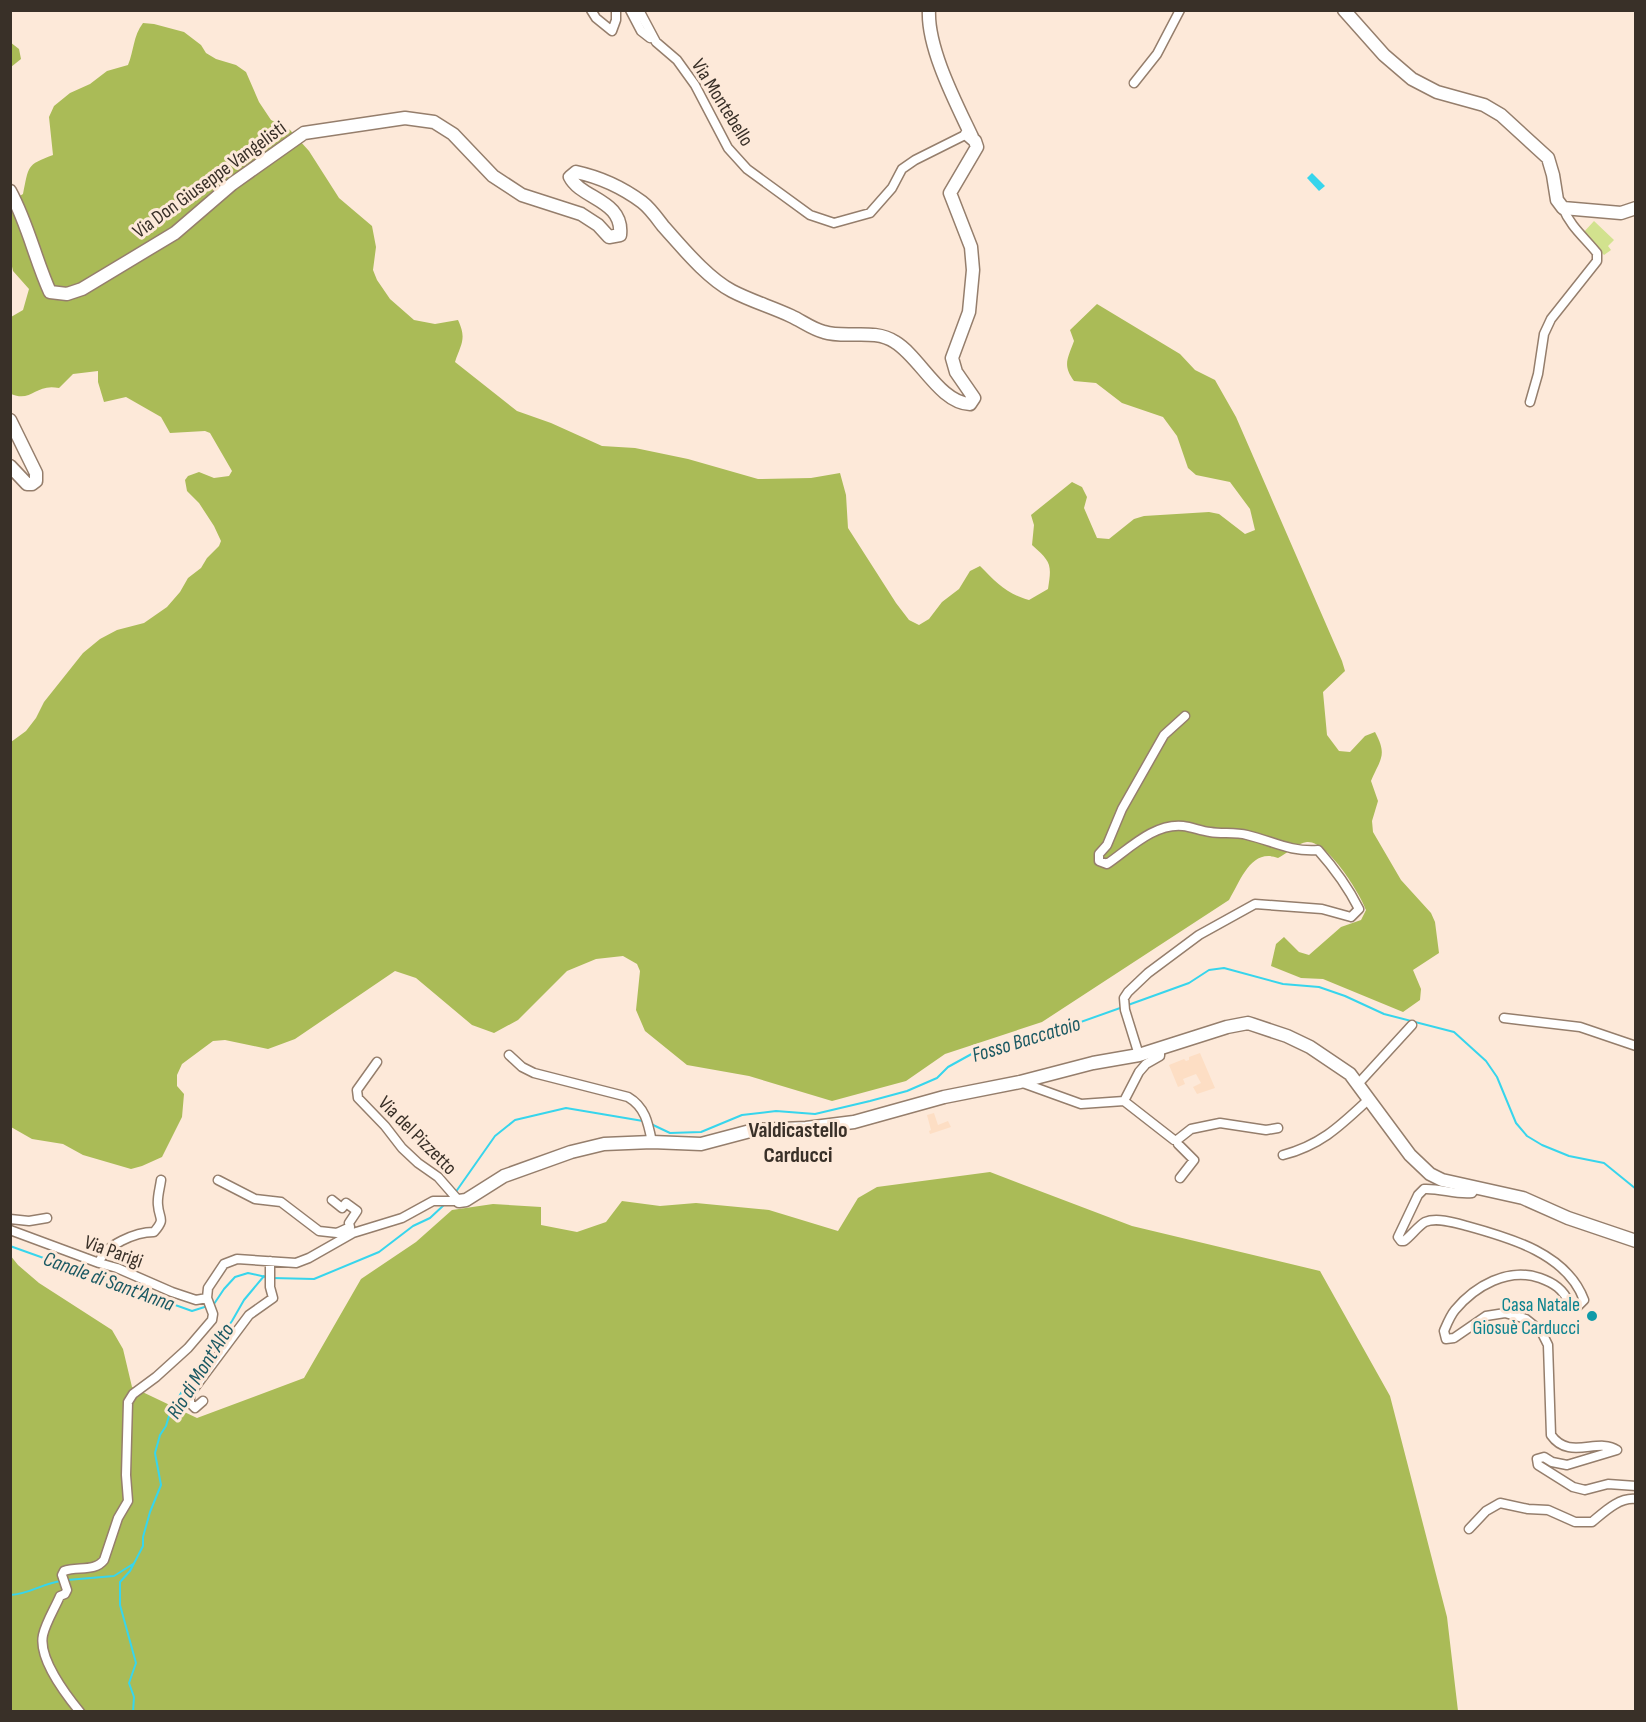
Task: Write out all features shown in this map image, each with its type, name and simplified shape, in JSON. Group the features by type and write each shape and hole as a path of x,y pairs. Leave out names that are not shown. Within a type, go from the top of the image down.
{"street":[{"path":"591,10 605,27 612,31 616,20 616,10"},
{"path":"630,10 641,31 656,42"},
{"name":"Via Montebello","path":"639,10 656,42 677,60 695,85 728,148 747,169 810,215 834,223 870,213 892,188 902,170 931,151 970,135"},
{"path":"929,10 928,23 934,46 970,135"},
{"path":"1134,83 1157,54 1180,10"},
{"path":"1344,10 1384,56 1412,79 1437,92 1484,105 1501,115 1548,158 1557,200 1568,222 1581,233 1597,253 1597,261 1551,319 1544,334 1538,374 1530,402"},
{"name":"Via Don Giuseppe Vangelisti","path":"10,192 23,215 50,292 67,294 82,289 175,233 232,184 304,133 405,118 434,122 453,134 493,176 522,195 582,214 598,225 609,237 620,235 621,226 614,212 596,197 573,183 570,177 576,172 609,183 642,202 682,247 730,290 823,332 869,335 894,340 912,356 940,389 963,404 970,404 974,398 956,372 952,358 969,312 971,247 950,193 954,183 975,154 977,147 970,135"},
{"path":"1563,208 1621,213 1635,208"},
{"path":"10,420 36,473 36,481 27,484 10,466"},
{"path":"1139,1055 1124,1007 1128,992 1169,956 1199,935 1256,904 1322,909 1351,917 1359,909 1332,866 1317,850 1301,851 1282,847 1245,834 1211,832 1182,826 1167,827 1136,841 1107,864 1099,861 1099,854 1107,844 1122,809 1164,735 1185,716"},
{"path":"1504,1018 1580,1027 1635,1046"},
{"path":"218,1180 255,1199 281,1202 319,1231 337,1233 402,1218 433,1201 466,1200 504,1176 604,1143 651,1136 701,1144 754,1130 806,1128 854,1122 944,1097 1020,1082 1093,1063 1139,1055 1227,1027 1248,1023 1287,1036 1310,1047 1350,1074 1392,1133 1420,1166 1430,1174 1442,1180 1523,1198 1579,1222 1635,1241"},
{"path":"1358,1084 1412,1025"},
{"path":"1124,1101 1139,1072 1146,1064 1160,1056 1160,1049"},
{"path":"509,1054 522,1067 534,1073 628,1097 638,1103 645,1113 651,1136"},
{"name":"Via del Pizzetto","path":"377,1062 357,1090 358,1098 402,1148 438,1177 459,1201"},
{"path":"1020,1082 1081,1104 1124,1101 1171,1139 1177,1140 1191,1129 1220,1124 1266,1130 1278,1128"},
{"path":"1283,1155 1314,1145 1326,1138 1368,1100"},
{"path":"1177,1140 1178,1144 1194,1160 1180,1178"},
{"path":"99,1263 100,1256 112,1247 136,1235 156,1230 162,1221 158,1207 161,1180"},
{"path":"1476,1187 1472,1193 1464,1194 1434,1188 1424,1189 1398,1238 1404,1241 1425,1222 1435,1221 1451,1222 1527,1245 1552,1261 1579,1286 1584,1300 1578,1306 1570,1304 1565,1294 1554,1283 1529,1274 1501,1276 1480,1288 1454,1311 1444,1331 1446,1339 1454,1338 1486,1316 1505,1313 1526,1319 1541,1331 1548,1345 1551,1435 1557,1443 1569,1448 1610,1446 1617,1450 1567,1466 1544,1457 1537,1459 1538,1465 1573,1487 1585,1490 1608,1484 1635,1486"},
{"path":"332,1200 342,1208 346,1203 357,1211 349,1223 350,1231"},
{"path":"10,1219 29,1221 47,1218"},
{"name":"Via Parigi","path":"10,1230 117,1268 196,1300 209,1302"},
{"path":"80,1712 52,1669 45,1654 42,1639 60,1596 67,1590 62,1575 68,1570 94,1568 101,1565 105,1560 118,1518 128,1502 126,1475 128,1402 133,1394 156,1377 194,1342 212,1320 208,1288 224,1264 237,1259 269,1264 296,1263 309,1258 350,1231"},
{"path":"203,1401 195,1408 190,1403 190,1394 249,1315 273,1299 269,1264"},
{"path":"1469,1529 1486,1511 1500,1503 1528,1509 1548,1510 1575,1522 1592,1522 1608,1508 1628,1498 1635,1499"}],"shaded area":[{"path":"1200,1053 1215,1088 1197,1094 1193,1087 1201,1083 1196,1074 1183,1079 1185,1084 1178,1087 1169,1065 1184,1059 1189,1060 1189,1057"},
{"path":"934,1113 938,1125 948,1121 951,1127 930,1134 927,1115"}],"green space":[{"path":"143,23 184,32 201,45 206,53 216,59 236,65 246,72 259,102 271,120 290,130 309,151 339,198 372,226 376,247 373,270 390,299 414,320 435,324 458,320 463,337 455,362 517,411 551,423 602,446 635,448 688,459 758,479 811,478 840,473 846,495 848,528 896,603 909,620 919,625 929,619 942,602 959,589 970,571 980,566 1002,587 1029,600 1048,589 1049,564 1032,545 1034,525 1031,515 1072,482 1082,487 1087,497 1084,508 1097,538 1109,539 1134,519 1144,516 1209,512 1219,514 1245,534 1255,530 1250,509 1230,482 1196,475 1188,468 1177,436 1163,417 1122,403 1096,383 1074,381 1067,366 1074,341 1070,330 1097,304 1180,354 1195,370 1215,380 1236,417 1342,661 1345,671 1323,692 1327,735 1339,751 1350,752 1365,736 1375,732 1379,740 1382,752 1371,781 1378,801 1372,821 1373,832 1401,880 1431,913 1435,922 1439,953 1413,970 1421,989 1420,1000 1403,1012 1323,979 1301,978 1271,966 1276,944 1284,937 1299,952 1309,955 1341,927 1361,920 1366,910 1350,880 1333,858 1324,849 1307,842 1296,846 1278,858 1269,856 1254,862 1243,875 1229,900 1042,1022 945,1054 906,1081 832,1101 749,1076 687,1065 645,1031 636,1010 640,971 637,964 623,956 596,959 567,971 518,1020 494,1033 472,1025 416,978 395,971 295,1039 268,1049 225,1040 213,1041 182,1064 177,1075 177,1086 184,1094 182,1117 162,1157 142,1166 131,1169 83,1155 63,1144 32,1139 11,1127 11,742 26,731 44,702 83,653 100,639 117,630 144,623 167,607 188,578 201,568 219,546 221,541 214,526 199,503 187,491 185,480 188,476 199,472 214,478 229,476 232,471 210,433 205,431 170,433 161,417 126,397 104,402 98,382 98,371 73,374 59,388 44,388 24,396 11,394 11,317 23,310 29,289 13,271 11,262 11,201 23,194 28,172 33,164 53,155 49,117 54,106 70,93 90,84 107,71 128,65 137,33"},
{"path":"10,42 19,49 21,59 11,67"},
{"path":"1594,221 1614,240 1608,246 1611,250 1604,255 1583,233"},
{"path":"990,1172 1132,1226 1320,1271 1390,1396 1447,1617 1458,1711 11,1711 10,1255 39,1283 112,1330 123,1349 132,1387 197,1418 304,1378 361,1279 416,1242 452,1210 493,1204 541,1207 541,1225 577,1232 606,1222 622,1201 660,1206 696,1203 769,1210 838,1231 858,1198 877,1187"}],"water":[{"path":"1312,173 1325,186 1319,191 1307,178"}],"waterway":[{"name":"Fosso Baccatoio","path":"1128,1005 1189,983 1209,970 1224,968 1283,984 1319,987 1384,1014 1454,1032 1486,1061 1497,1077 1516,1123 1527,1136 1569,1156 1604,1163 1636,1189"},
{"name":"Fosso Baccatoio","path":"651,1124 670,1133 701,1132 742,1115 776,1111 815,1114 870,1101 907,1091 937,1078 948,1067 977,1051 1030,1040 1123,1007"},
{"name":"Fosso Baccatoio","path":"455,1193 495,1136 515,1120 566,1108 643,1121"},
{"name":"Fosso Baccatoio","path":"272,1278 314,1279 379,1252 413,1226 430,1218 445,1204"},
{"name":"Canale di Sant'Anna","path":"10,1246 192,1311 214,1304 235,1277 248,1273 266,1277"},
{"name":"Rio di Mont'Alto","path":"133,1712 134,1697 129,1683 136,1663 120,1605 120,1582 130,1571 143,1546 143,1537 150,1512 161,1485 155,1453 160,1435 181,1393 232,1321 244,1300 264,1276"},
{"path":"67,1580 114,1576 133,1564"},
{"path":"10,1595 62,1581"}],"place":[{"name":"Casa Natale Giosuè Carducci","path":"1592,1316"}],"district":[{"name":"Valdicastello Carducci","path":"798,1142"}]}
